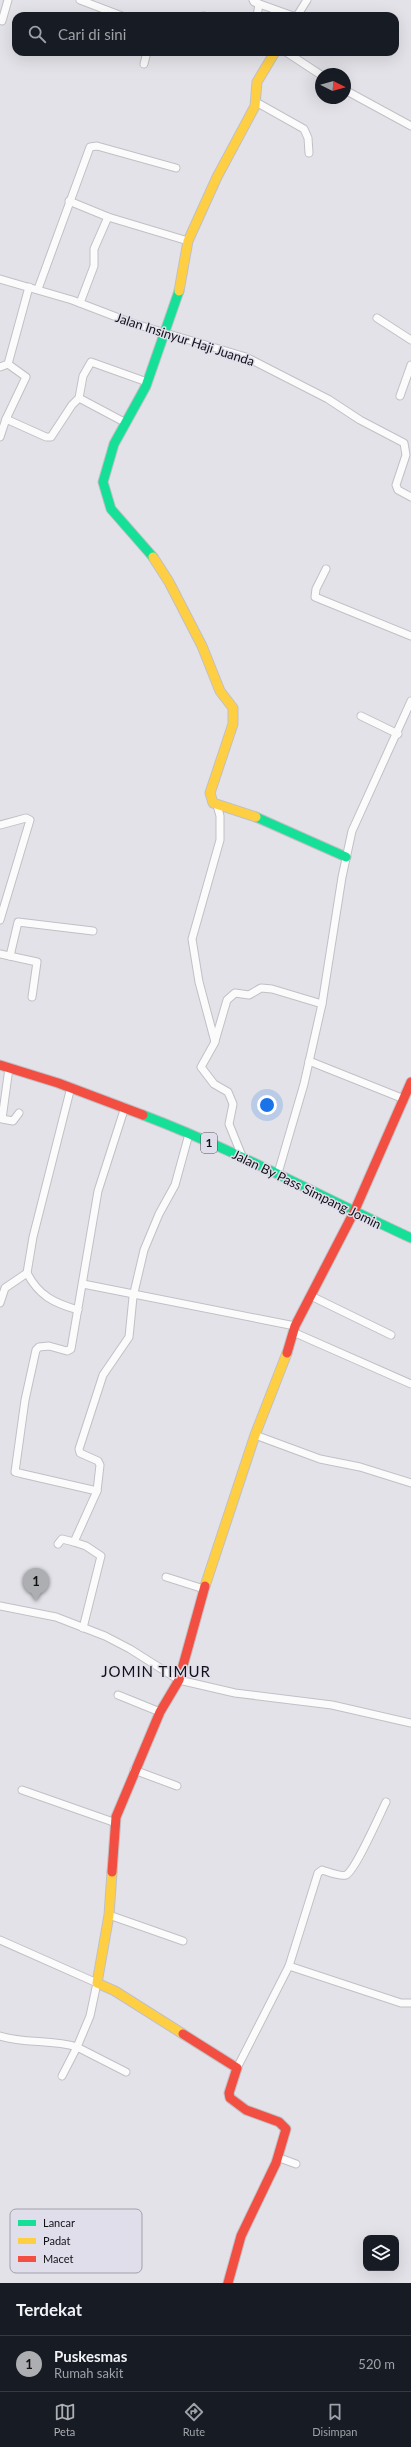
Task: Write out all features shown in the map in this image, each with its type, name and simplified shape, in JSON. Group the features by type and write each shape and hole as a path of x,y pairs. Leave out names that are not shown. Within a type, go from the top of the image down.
{"main road":[{"path":"273,56 257,82 256,102 217,177 188,241 177,300 163,332 160,346 147,382 114,444 104,474 103,482 111,509 156,561 169,582 202,646 220,691 232,708 233,724 212,785 211,800 217,805 253,816 346,857"},
{"name":"Jalan By Pass Simpang Jomin","path":"4,1066 71,1087 124,1107 242,1156 354,1212 411,1238"},
{"path":"228,2283 243,2232 277,2157 286,2129 279,2122 246,2110 230,2098 229,2093 238,2070 237,2068 156,2016 97,1983 109,1915 116,1823 134,1770 160,1712 179,1680 204,1589 255,1435 289,1348 294,1329 339,1238 354,1212 411,1082"}],"street":[{"path":"2,21 8,0"},
{"path":"80,0 112,12"},
{"path":"300,12 307,0"},
{"path":"257,12 256,2 282,12"},
{"path":"144,64 147,56"},
{"path":"292,56 315,71"},
{"path":"351,93 411,126"},
{"path":"256,102 304,129 308,138 309,153"},
{"path":"38,290 89,148 92,146 176,168"},
{"path":"69,201 108,217 188,241"},
{"path":"80,303 94,266 94,249 108,217"},
{"name":"Jalan Insinyur Haji Juanda","path":"0,279 80,303 163,332 252,359 328,399 360,420 404,443 406,455 396,485 398,490 411,497"},
{"path":"8,364 28,287"},
{"path":"378,318 411,340"},
{"path":"6,419 46,437 51,436 72,405 79,398 83,376 91,362 147,382"},
{"path":"0,367 8,364"},
{"path":"0,437 6,419 26,377 8,364"},
{"path":"400,396 411,365"},
{"path":"79,398 126,422"},
{"path":"326,569 316,589 315,597 411,636"},
{"path":"278,1173 309,1061 322,1004 346,857 358,815 398,734 411,701"},
{"path":"361,716 398,734"},
{"path":"215,1042 199,982 192,939 220,840 220,816 217,805"},
{"path":"0,825 26,818 30,820 0,920"},
{"path":"10,956 18,922 93,931"},
{"path":"0,954 34,960 38,963 32,997"},
{"path":"242,1156 229,1124 233,1104 228,1092 214,1084 201,1067 215,1042 223,1011 232,994 249,995 261,988 272,989 322,1004"},
{"path":"309,1061 404,1099"},
{"path":"4,1066 2,1119 13,1120 19,1112"},
{"path":"71,1087 32,1237 27,1273 34,1286 45,1297 78,1310"},
{"path":"97,1490 23,1474 14,1470 36,1350 39,1347 49,1346 67,1351 70,1350 83,1284 98,1191 124,1107"},
{"path":"74,1542 97,1490 100,1464 80,1453 79,1449 103,1375 128,1337 134,1292 144,1250 159,1214 175,1185 189,1134"},
{"path":"0,1303 5,1288 27,1273"},
{"path":"83,1284 134,1292 294,1329 411,1384"},
{"path":"311,1296 391,1335"},
{"path":"255,1435 320,1459 360,1467 411,1483"},
{"path":"58,1544 62,1539 74,1542 86,1546 100,1556 83,1628"},
{"path":"166,1577 204,1589"},
{"path":"0,1606 50,1616 83,1628 130,1649 179,1680 235,1693 332,1705 411,1723"},
{"path":"118,1695 160,1712"},
{"path":"134,1770 177,1786"},
{"path":"22,1790 116,1823"},
{"path":"237,2068 289,1966 318,1873 322,1870 343,1876 348,1874 356,1863 386,1802"},
{"path":"109,1915 183,1941"},
{"path":"0,1940 97,1983 90,2016 77,2047 62,2076"},
{"path":"289,1966 401,2003 411,2003"},
{"path":"0,2036 19,2042 56,2043 77,2047 126,2072"},
{"path":"277,2157 296,2164"}],"traffic: fast":[{"path":"153,557 111,509 103,482 114,444 146,386 179,291"},
{"path":"256,817 346,857"},
{"path":"143,1115 245,1158 411,1238"}],"traffic: slow":[{"path":"179,291 188,241 217,177 255,106 257,82 273,56"},
{"path":"153,557 169,582 202,646 220,691 233,708 233,724 210,793 213,803 256,817"},
{"path":"205,1586 255,1435 287,1353"},
{"path":"112,1872 109,1915 97,1983 115,1991 183,2034"}],"traffic: jam":[{"path":"0,1065 58,1083 143,1115"},
{"path":"287,1353 295,1326 354,1212 411,1082"},
{"path":"112,1872 116,1817 160,1712 179,1680 205,1586"},
{"path":"183,2034 237,2068 229,2093 230,2098 246,2110 279,2122 286,2129 276,2163 241,2236 228,2283"}],"place":[{"name":"Puskesmas","path":"36,1601"}],"district":[{"name":"JOMIN TIMUR","path":"156,1672"}]}
